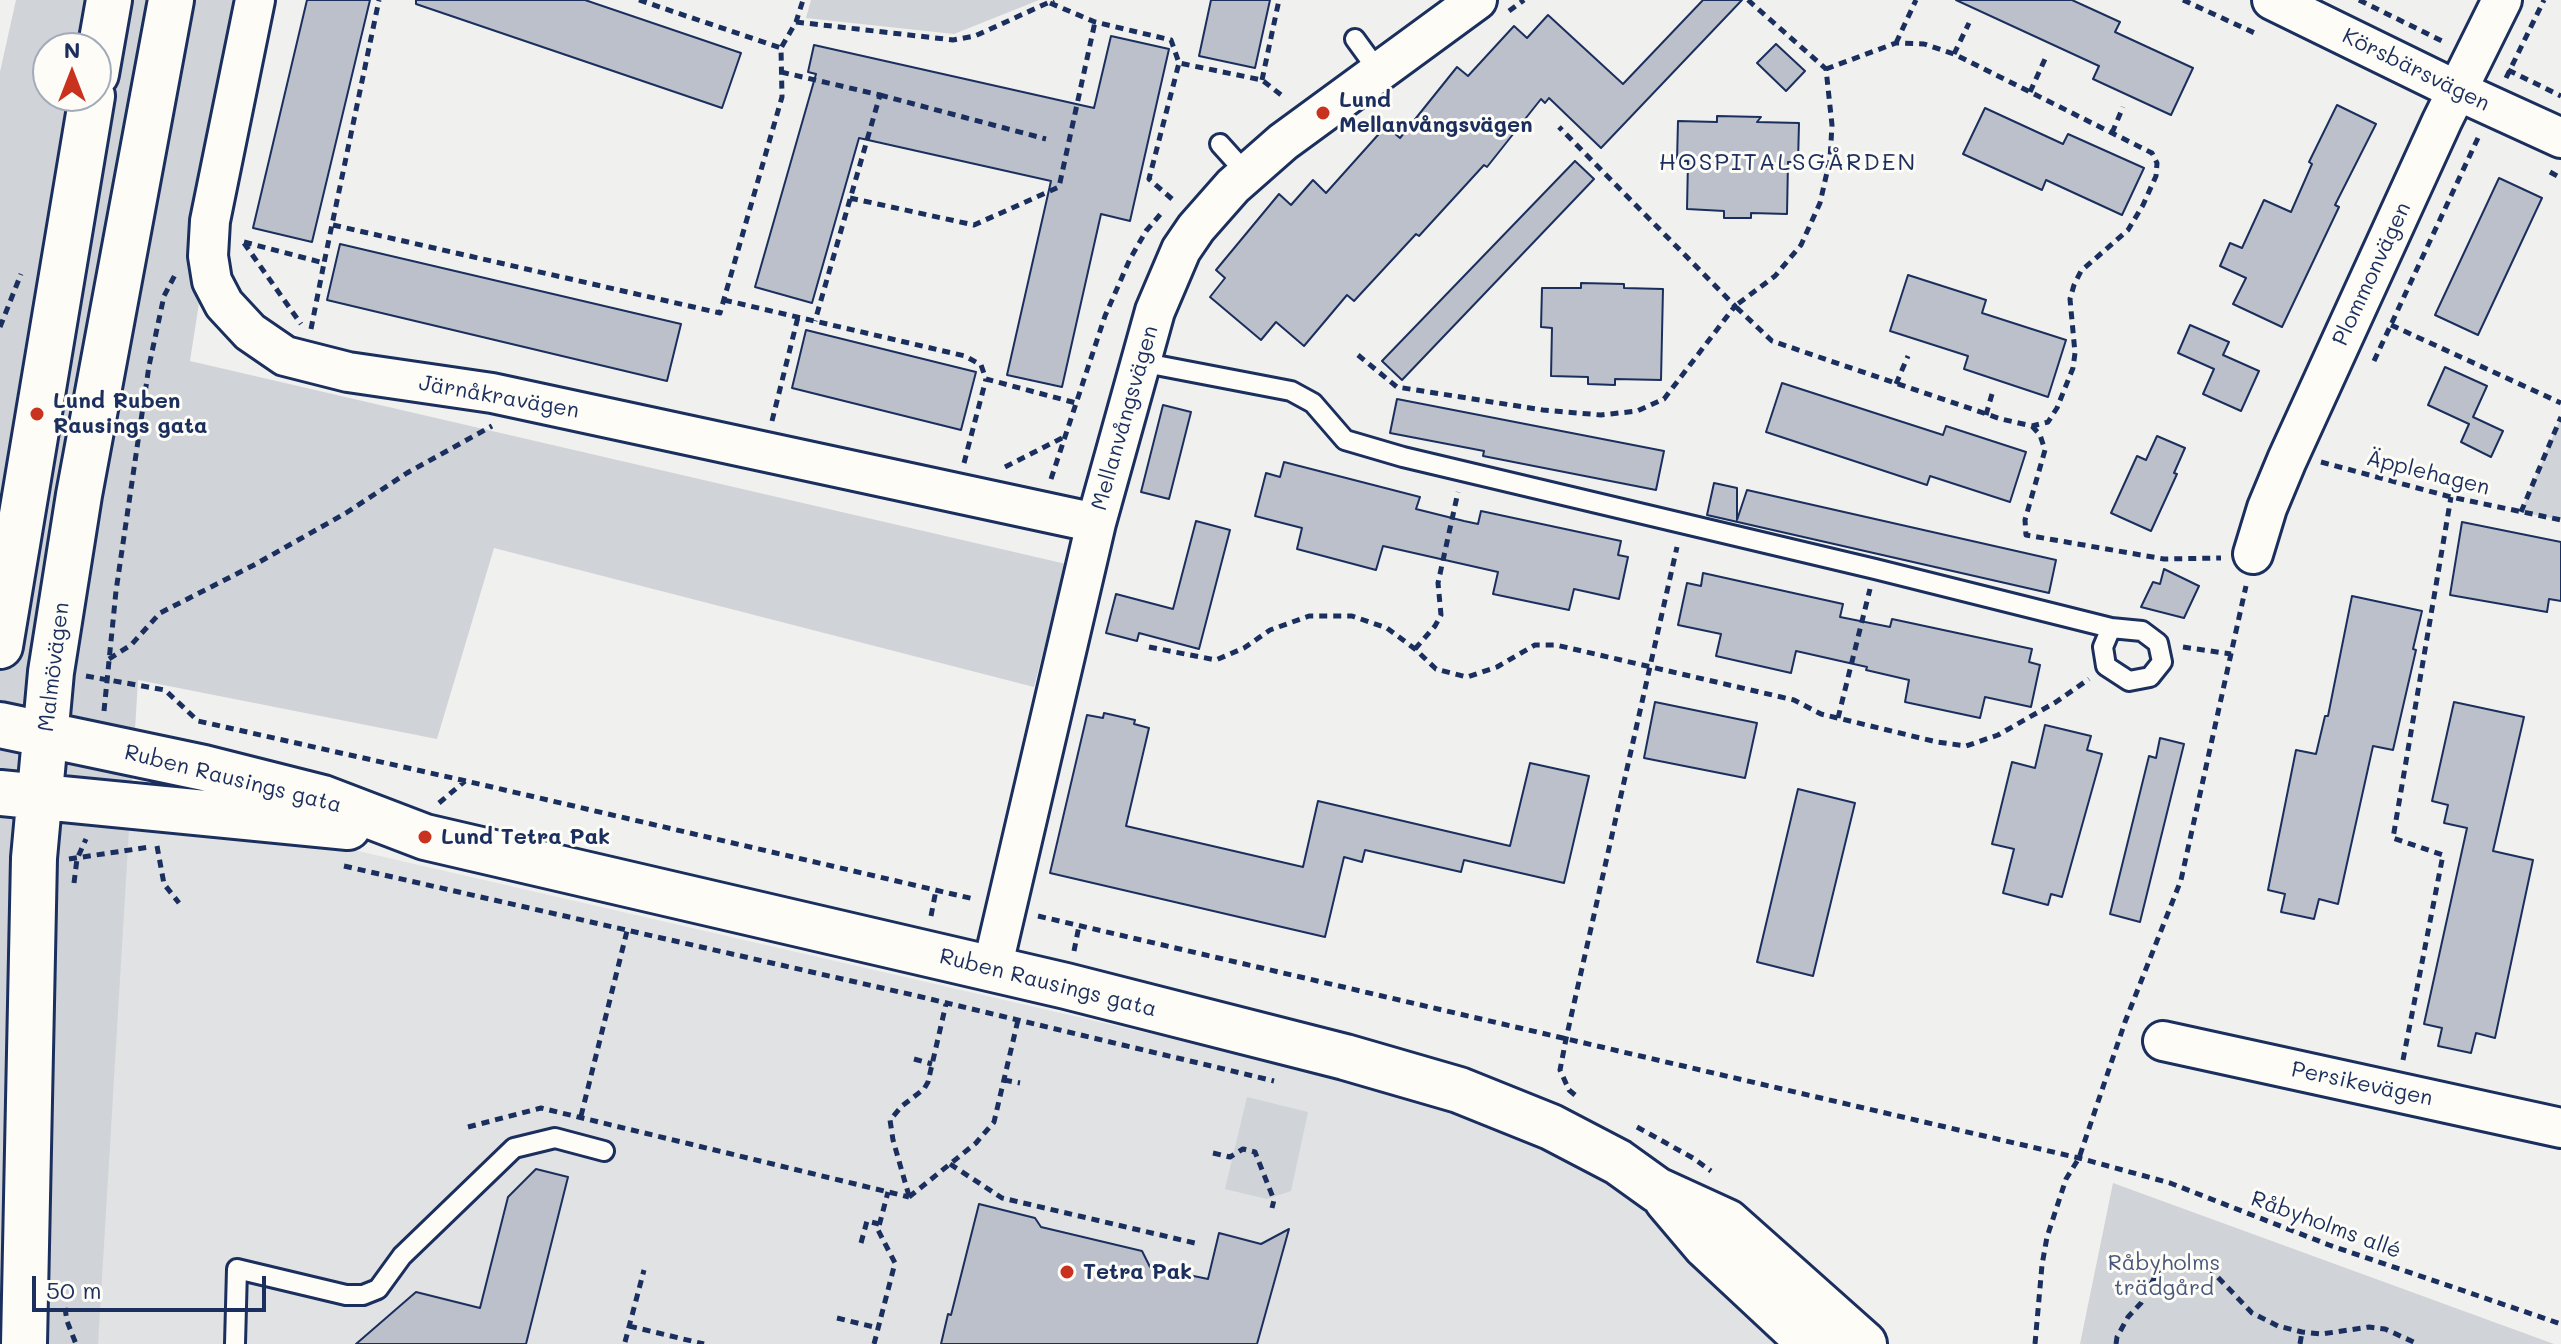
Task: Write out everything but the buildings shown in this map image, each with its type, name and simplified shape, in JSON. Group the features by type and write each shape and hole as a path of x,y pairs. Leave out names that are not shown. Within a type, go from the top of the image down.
{"main road":[{"path":"103,32 109,0"},
{"name":"Malmövägen","path":"24,1344 34,858 20,795 45,733 51,672 79,495 171,0"},
{"path":"0,646 89,112"},
{"name":"Ruben Rausings gata","path":"0,725 428,820 992,969 1345,1057 1459,1090 1551,1127 1618,1162 1657,1190 1727,1222 1864,1344"},
{"name":"Ruben Rausings gata","path":"20,795 428,820"},
{"name":"Ruben Rausings gata","path":"1657,1190 1706,1246 1811,1344"}],"street":[{"name":"Järnåkravägen","path":"255,0 210,221 223,245 212,281 224,304 250,332 285,356 348,372 492,393 1096,523"},
{"name":"Körsbärsvägen","path":"2272,0 2561,138"},
{"name":"Plommonvägen","path":"2253,554 2267,508 2305,461 2356,308 2456,90 2502,0"},
{"name":"Mellanvångsvägen","path":"992,969 1096,523 1155,311 1181,250 1233,186 1283,142 1379,72 1488,9"},
{"name":"Persikevägen","path":"2163,1041 2561,1128"}],"lane":[{"path":"1355,39 1379,72"},
{"path":"1220,144 1247,174"},
{"path":"1140,362 1291,391 1313,403 1345,440 2111,628 2142,631 2158,643 2162,662 2150,677 2129,681 2106,666 2103,647 2111,628"},
{"path":"235,1344 237,1269 346,1295 363,1295 378,1289 402,1256 514,1148 555,1138 604,1151"}],"path":[{"path":"243,242 309,336 379,0"},
{"path":"639,0 781,48"},
{"path":"333,225 720,313 782,97 781,48 796,22 803,0"},
{"path":"1262,80 1279,0"},
{"path":"1488,9 1524,0"},
{"path":"1358,355 1397,387 1543,410 1601,415 1637,411 1664,399 1735,306 1775,276 1801,245 1820,203 1830,159 1832,125 1826,69 1748,0"},
{"path":"1896,43 1916,0"},
{"path":"2371,366 2544,0"},
{"path":"796,22 953,40 975,36 1051,1 1095,22 1171,40 1179,63 1149,179 1172,199"},
{"path":"850,198 974,225 1059,187 1095,22"},
{"path":"1954,54 1969,23"},
{"path":"1559,127 1772,341 1986,415 2032,426 2048,422 2073,368 2075,353 2070,299 2074,285 2081,271 2128,230 2143,205 2156,176 2157,163 2152,153 1954,54 1924,44 1896,43 1826,69"},
{"path":"2030,92 2045,59"},
{"path":"1179,63 1262,80 1285,98"},
{"path":"781,72 1046,139"},
{"path":"815,321 880,95"},
{"path":"2112,133 2123,107"},
{"path":"108,659 149,366 164,296 177,270 223,245 243,242 324,263"},
{"path":"0,327 24,261"},
{"path":"724,300 965,356 981,365 986,379 963,466 973,468"},
{"path":"2356,308 2561,403"},
{"path":"787,425 772,422 798,317"},
{"path":"1896,384 1908,356"},
{"path":"986,379 1076,403"},
{"path":"1986,415 1992,394"},
{"path":"108,659 131,645 160,613 333,520 407,473 488,430 528,401"},
{"path":"2521,512 2561,417"},
{"path":"2032,426 2040,435 2045,450 2025,520 2026,535 2164,559 2209,559 2253,554 2181,880 2125,1022 2079,1158 2066,1179 2047,1237 2035,1344"},
{"path":"994,473 1065,436"},
{"path":"2305,461 2329,449"},
{"name":"Äpplehagen","path":"2305,461 2561,520"},
{"path":"1415,649 1441,615 1438,583 1463,471"},
{"path":"2397,1092 2443,855 2393,838 2451,497"},
{"path":"1582,972 1682,523"},
{"path":"1838,718 1875,569"},
{"path":"1149,647 1216,660 1244,648 1270,630 1309,616 1352,616 1387,628 1436,669 1467,677 1497,667 1535,645 1556,645 1794,700 1821,714 1966,746 1998,735 2056,702 2106,666"},
{"path":"2158,643 2231,654"},
{"name":"Råbyholms allé","path":"108,659 106,678 165,690 198,721 2079,1158 2170,1183 2329,1245 2561,1324"},
{"path":"428,820 466,781"},
{"path":"77,859 171,844"},
{"path":"157,846 164,884 179,903"},
{"path":"342,866 1284,1083"},
{"path":"581,1116 627,931"},
{"path":"909,1197 890,1120 928,1082 946,1004"},
{"path":"909,1197 976,1143 994,1122 1018,1020"},
{"path":"914,1059 932,1064"},
{"path":"1004,1080 1020,1083"},
{"path":"468,1127 541,1108 909,1197"},
{"path":"1213,1153 1230,1157 1243,1149 1255,1152 1274,1200 1272,1208"},
{"path":"950,1164 1002,1198 1199,1244"},
{"path":"874,1344 895,1263 878,1230 888,1192"},
{"path":"861,1243 867,1221 879,1224"},
{"path":"2116,1344 2128,1317 2141,1303 2158,1271 2171,1261 2188,1260 2211,1270 2252,1313 2278,1326 2322,1334 2369,1327 2385,1329 2418,1344"},
{"path":"625,1342 644,1270"},
{"path":"837,1318 878,1328"},
{"path":"629,1326 704,1344"},
{"path":"2300,1344 2302,1332"}],"shaded area":[{"path":"119,816 267,830 1412,1094 1705,1221 1838,1344 91,1344"}],"green space":[{"path":"16,0 246,0 190,361 1066,564 1034,687 494,548 437,739 138,680 98,1344 0,1344 0,72"},
{"path":"811,0 1039,0 954,34 806,18"},
{"path":"2561,417 2561,520 2521,512"},
{"path":"1247,1097 1308,1112 1291,1191 1267,1199 1225,1189"},
{"name":"Råbyholms trädgård","path":"2113,1183 2554,1344 2080,1344"}],"place":[{"name":"Lund Mellanvångsvägen","path":"1323,113"},
{"name":"Lund Ruben Rausings gata","path":"37,414"},
{"name":"Lund Tetra Pak","path":"425,837"},
{"name":"Tetra Pak","path":"1067,1272"}],"district":[{"name":"HOSPITALSGÅRDEN","path":"1788,163"}]}
